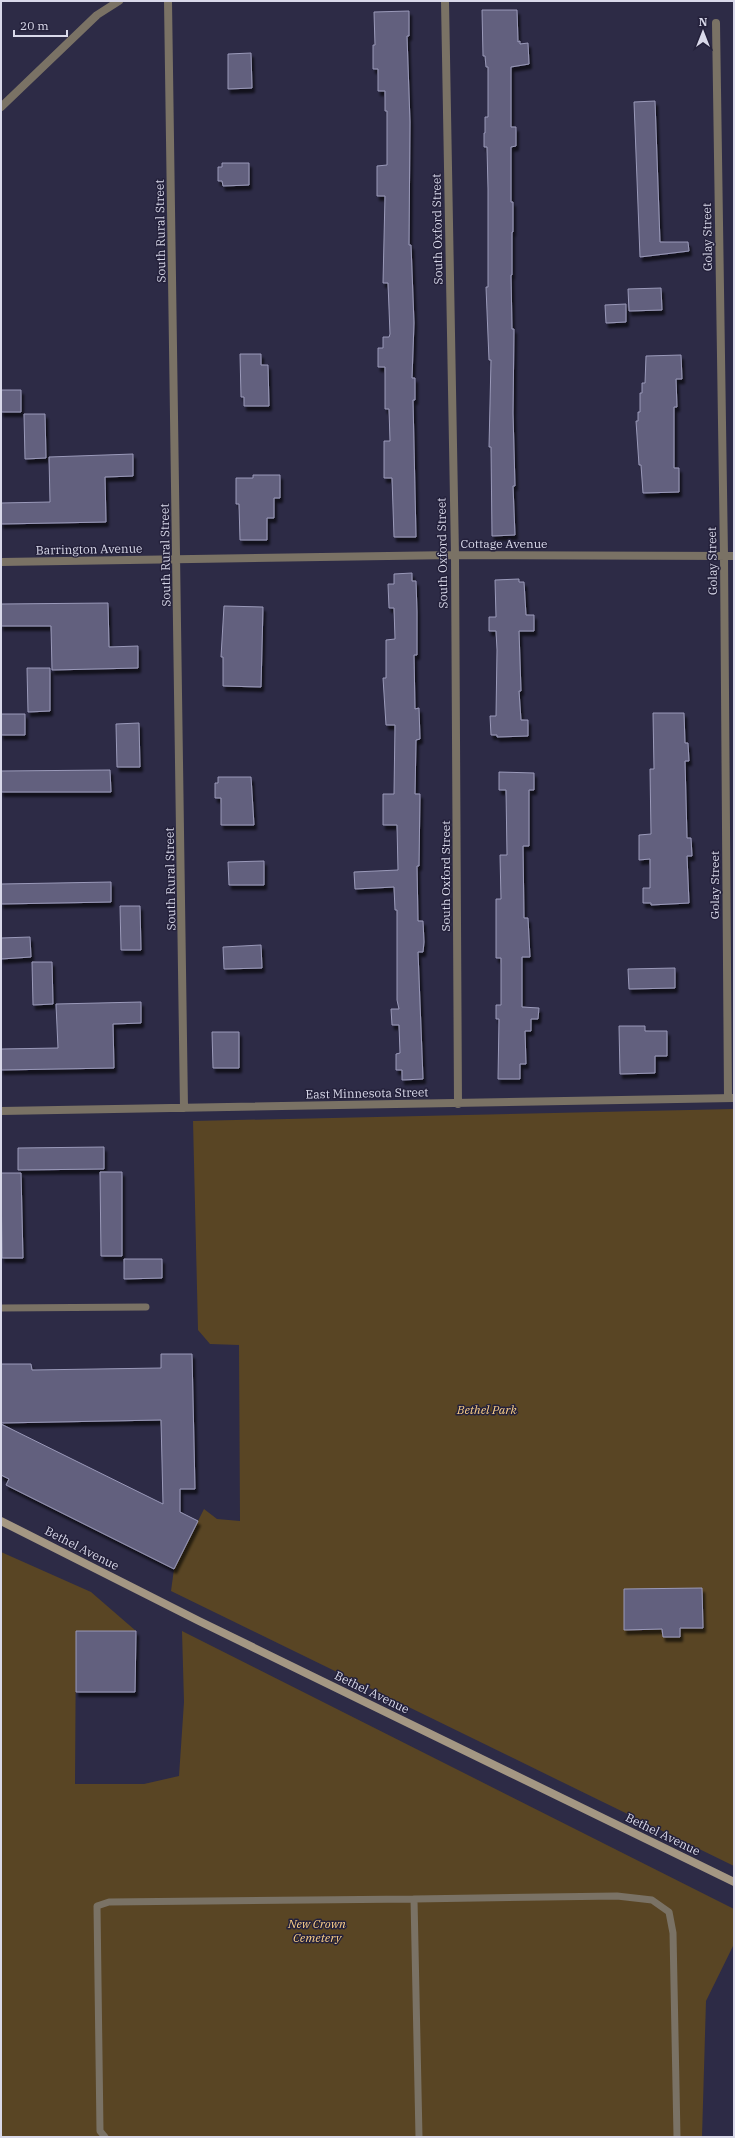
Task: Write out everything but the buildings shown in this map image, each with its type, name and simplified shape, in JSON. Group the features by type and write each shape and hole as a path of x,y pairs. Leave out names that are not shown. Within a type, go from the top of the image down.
{"street":[{"path":"1,107 97,15 119,1"},
{"name":"South Rural Street","path":"168,1 178,560 184,1108"},
{"name":"South Oxford Street","path":"445,1 455,555 458,1104"},
{"name":"Golay Street","path":"716,23 731,1098"},
{"name":"Cottage Avenue","path":"178,560 455,555 734,556"},
{"name":"Barrington Avenue","path":"1,562 178,560"},
{"name":"East Minnesota Street","path":"1,1111 731,1098"},
{"name":"Bethel Avenue","path":"1,1521 199,1621 734,1882"}],"lane":[{"path":"1,1308 146,1307"},
{"path":"105,2137 100,2131 97,1906 109,1902 414,1900 617,1896 652,1900 669,1912 673,1933 676,2137"},
{"path":"414,1900 419,2137"}],"green space":[{"name":"Bethel Park","path":"734,1109 734,1866 171,1591 174,1569 204,1509 217,1519 240,1521 239,1345 210,1344 198,1330 193,1121"},
{"name":"New Crown Cemetery","path":"1,1552 91,1592 136,1631 76,1631 75,1784 144,1784 179,1776 184,1702 182,1631 734,1909 734,1944 706,2001 702,2137 1,2137"}]}
